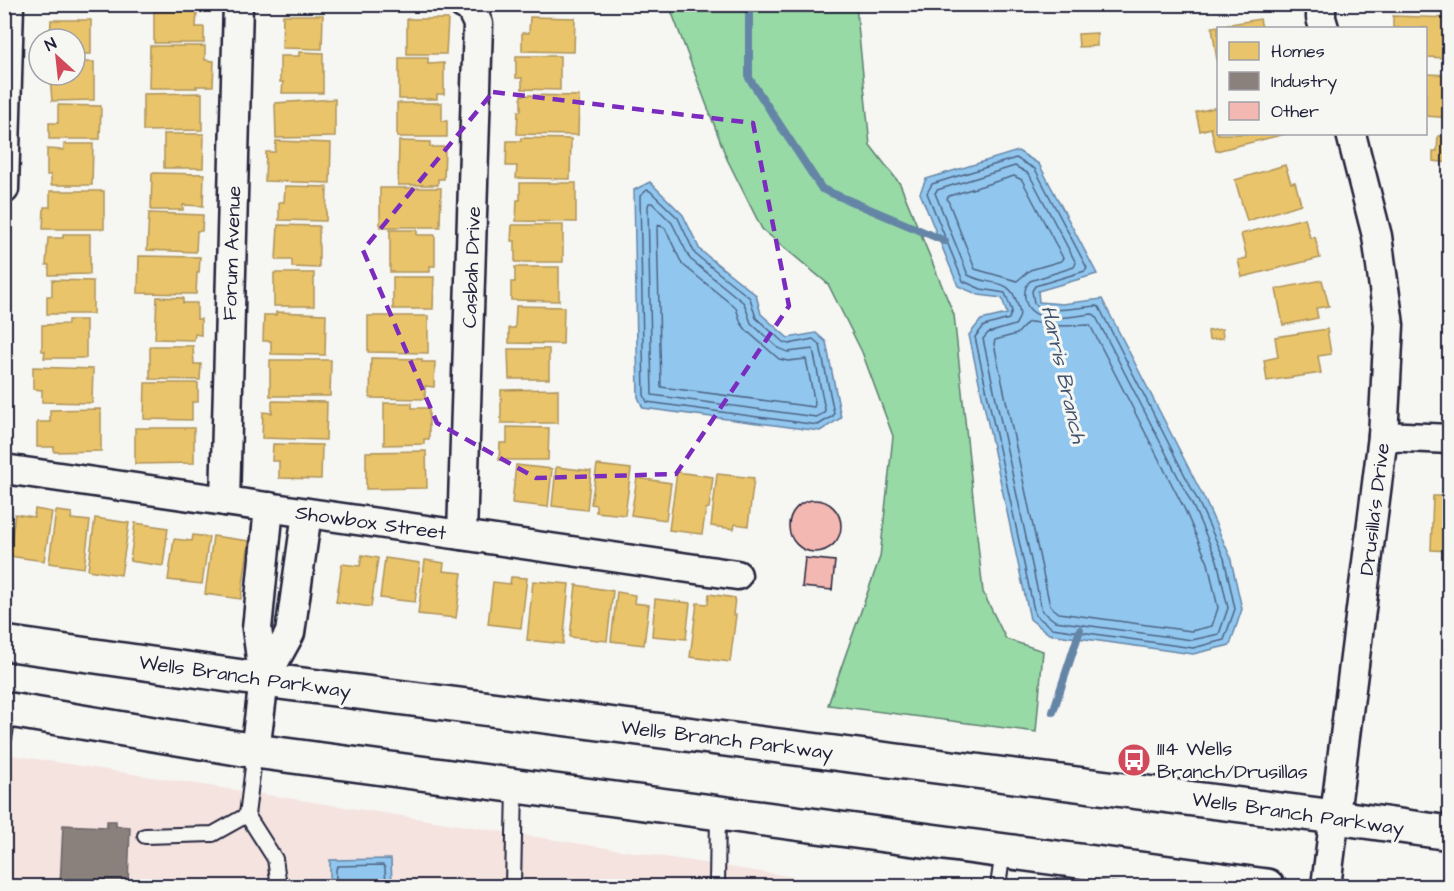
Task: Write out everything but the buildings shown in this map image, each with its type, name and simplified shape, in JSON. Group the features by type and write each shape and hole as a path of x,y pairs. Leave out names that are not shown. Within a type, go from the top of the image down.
{"main road":[{"name":"Wells Branch Parkway","path":"4,643 264,680 1335,816 1449,833"},
{"path":"6,719 1268,886"}],"street":[{"path":"4,189 9,4"},
{"name":"Forum Avenue","path":"225,501 238,4"},
{"name":"Casbah Drive","path":"462,536 478,24 471,9 463,4"},
{"path":"1322,4 1321,18 1324,27"},
{"name":"Drusilla's Drive","path":"1326,886 1383,436 1389,325 1377,236 1351,135"},
{"path":"1383,436 1449,439"},
{"name":"Showbox Street","path":"4,469 737,575"},
{"path":"255,752 264,680 257,628 269,507"},
{"path":"264,680 290,633 307,513"}],"lane":[{"path":"255,752 247,815 275,859 279,886"},
{"path":"513,886 515,786"},
{"path":"717,886 718,813"},
{"path":"146,836 213,834 247,815"},
{"path":"998,886 1003,851"}],"highlighted area":[{"path":"493,92 658,110 753,123 789,306 676,474 536,478 437,423 363,250"}],"shaded area":[{"path":"4,754 819,881 819,886 5,886"}],"green space":[{"path":"669,5 856,5 870,145 900,184 954,315 983,592 1006,639 1043,651 1036,732 828,705 880,557 893,436 862,352 828,284 762,229 727,159"}],"water":[{"path":"1018,151 1039,164 1097,274 1038,291 1039,302 1062,304 1102,299 1204,498 1230,556 1242,609 1230,645 1193,654 1049,634 1030,619 969,335 981,320 1007,314 1002,298 979,295 958,286 920,193 926,179"},
{"path":"650,182 683,215 700,250 756,295 761,314 788,338 816,333 826,342 841,418 820,431 643,408 638,397 634,190"},
{"path":"391,859 392,886 330,886 330,860"}],"waterway":[{"name":"Harris Branch","path":"749,4 749,78 822,189 945,241"},
{"name":"Harris Branch","path":"1053,712 1080,630"}],"place":[{"name":"1114 Wells Branch/Drusillas","path":"1134,760"}]}
